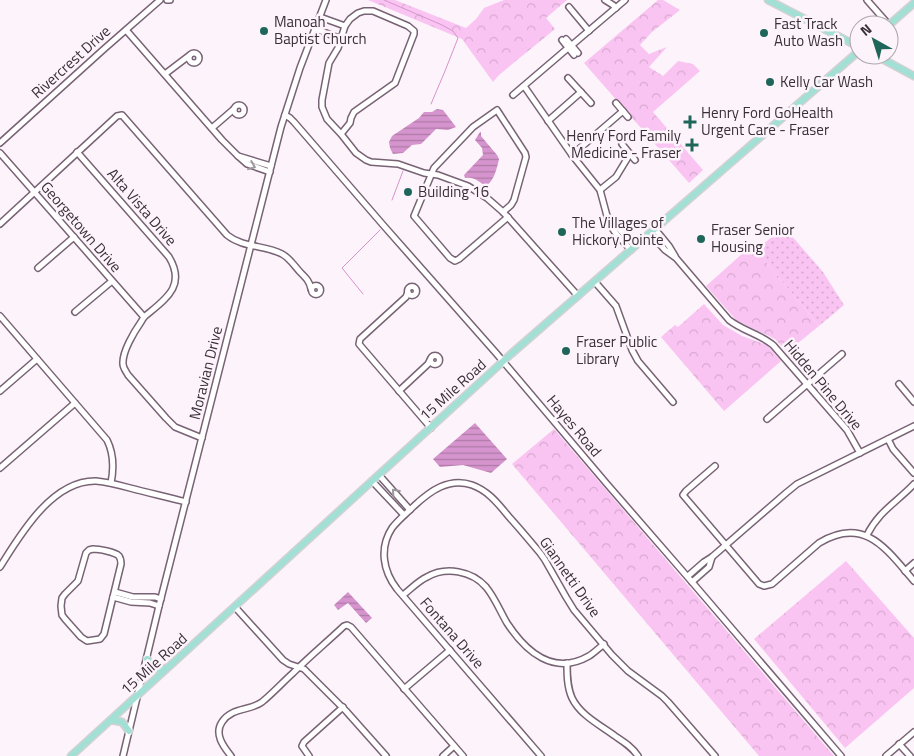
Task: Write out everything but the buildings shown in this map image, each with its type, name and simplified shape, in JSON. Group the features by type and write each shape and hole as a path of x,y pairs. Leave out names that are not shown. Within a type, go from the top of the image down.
{"main road":[{"path":"768,0 849,42"},
{"path":"899,16 914,3"},
{"name":"15 Mile Road","path":"71,756 503,362 849,60"},
{"path":"894,65 914,76"},
{"path":"147,659 156,669 169,667"},
{"path":"110,720 122,722 129,731"}],"street":[{"name":"Rivercrest Drive","path":"0,144 160,0"},
{"name":"Moravian Drive","path":"123,756 159,606 284,115 326,0"},
{"path":"605,0 616,8"},
{"path":"513,95 625,0"},
{"path":"867,0 880,15"},
{"path":"569,7 589,30"},
{"path":"341,134 350,123 354,112 395,83 414,34 414,31 408,26 368,10 358,13 347,22 338,48 329,63 322,100 322,107 327,119 356,153 366,160 398,164 438,175 468,186 487,198 508,217 578,296"},
{"path":"320,17 345,26"},
{"path":"316,29 341,39"},
{"path":"126,30 238,156 271,169"},
{"path":"564,40 576,54"},
{"path":"164,74 188,58"},
{"path":"568,78 591,104"},
{"path":"524,86 600,190 612,228 633,248"},
{"path":"548,121 581,92"},
{"path":"616,103 628,117"},
{"path":"503,212 513,203 526,156 497,110 473,127 434,168 414,216 452,260 456,261 508,217"},
{"path":"212,128 234,111"},
{"path":"572,154 623,111"},
{"path":"0,224 77,152 120,115 124,117 227,235 233,240 282,254 312,286"},
{"name":"Hayes Road","path":"284,115 294,122 503,362 841,756"},
{"path":"622,144 635,160"},
{"name":"Alta Vista Drive","path":"77,152 169,257 173,264 176,276 172,291 144,318 137,328 125,352 123,362 128,375 171,423 181,430 202,438"},
{"name":"Georgetown Drive","path":"0,153 144,318"},
{"path":"600,190 616,177 630,154"},
{"name":"Hidden Pine Drive","path":"652,231 665,250 676,258 730,320 740,328 770,342 847,430 860,453"},
{"path":"38,268 74,237"},
{"path":"76,312 112,281"},
{"path":"595,282 616,306 638,361 673,402"},
{"path":"409,295 358,342 431,428"},
{"path":"0,316 104,436 109,444 114,466 111,483"},
{"path":"768,419 842,354"},
{"path":"0,391 37,359"},
{"path":"399,391 431,363"},
{"path":"899,384 914,402"},
{"path":"0,468 75,403"},
{"path":"688,576 797,484 914,426"},
{"path":"888,439 893,449 914,473"},
{"path":"715,466 683,495 759,584 764,586 772,584 820,543 831,536 849,533 874,539 885,548 914,581"},
{"path":"379,475 410,510"},
{"path":"0,567 38,512 68,488 96,481 186,502"},
{"path":"372,481 404,515"},
{"name":"Giannetti Drive","path":"410,510 431,492 448,484 462,483 471,485 491,496 540,553 570,604 604,644 628,671 668,702 715,756"},
{"path":"867,536 871,526 882,513 914,484"},
{"name":"Fontana Drive","path":"410,510 390,532 385,545 385,567 389,577 541,756"},
{"path":"91,549 110,552 120,557 121,564 114,594 105,632 100,638 87,641 62,614 62,598 78,581 85,556 91,549"},
{"path":"692,582 709,567 712,557"},
{"path":"905,571 914,563"},
{"path":"403,595 433,574 449,571 460,572 470,575 486,587 508,624 531,651 542,659 567,663 588,657 604,644"},
{"path":"114,594 161,599"},
{"path":"114,594 131,602 150,603 159,606"},
{"path":"235,607 277,655 289,664 304,670 343,707 386,756"},
{"path":"230,756 221,742 219,730 221,723 227,716 235,711 261,703 347,625 351,627 463,756"},
{"path":"404,689 450,650"},
{"path":"567,663 569,688 575,704 584,714 625,742 638,756"},
{"path":"309,756 302,746 304,742 343,707"},
{"path":"886,756 914,732"},
{"path":"899,744 910,756"},
{"path":"443,756 454,746"}],"green space":[{"path":"368,0 395,0 466,28 484,8 504,0 567,0 546,18 555,29 493,82 462,39"},
{"path":"658,0 663,0 680,10 652,32 640,45 649,54 667,47 649,67 663,76 678,61 693,64 700,71 653,112 703,170 689,183 584,63"},
{"path":"784,227 823,272 844,305 819,326 756,250"},
{"path":"752,245 819,326 787,352 775,339 737,321 706,286"},
{"path":"704,304 723,325 742,336 767,345 781,361 724,411 661,337 675,325 678,327"},
{"path":"554,429 834,756 759,756 512,464"},
{"path":"846,561 914,638 914,688 845,748 754,639"}],"shaded area":[{"path":"437,109 443,110 456,127 448,130 436,129 421,144 412,145 403,153 393,154 389,142 392,136 419,118 424,112 432,112"},
{"path":"480,132 499,159 493,178 486,186 474,179 465,178 464,175 483,155 482,148 475,140"},
{"path":"475,423 507,459 491,473 463,465 440,467 433,459"},
{"path":"348,592 372,618 366,623 348,603 338,610 334,605"}],"waterway":[{"path":"384,0 442,25 453,31 458,38 431,104"},
{"path":"392,200 403,171"},
{"path":"363,294 342,268 380,230"}],"place":[{"name":"Manoah Baptist Church","path":"264,31"},
{"name":"Fast Track Auto Wash","path":"764,33"},
{"name":"Kelly Car Wash","path":"770,82"},
{"name":"Henry Ford GoHealth Urgent Care - Fraser","path":"690,122"},
{"name":"Henry Ford Family Medicine - Fraser","path":"692,145"},
{"name":"Building 16","path":"408,192"},
{"name":"The Villages of Hickory Pointe","path":"562,232"},
{"name":"Fraser Senior Housing","path":"701,239"},
{"name":"Fraser Public Library","path":"566,351"}]}
